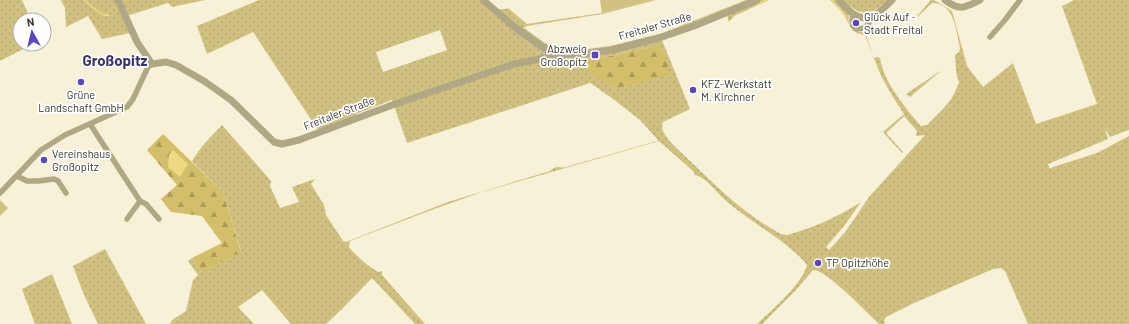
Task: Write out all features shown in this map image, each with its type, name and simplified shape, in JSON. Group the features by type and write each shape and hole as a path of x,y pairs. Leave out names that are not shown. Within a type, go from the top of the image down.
{"street":[{"path":"0,193 41,150 65,135 127,106 130,103 147,69 152,64 137,42 118,0"},
{"path":"483,0 518,30 556,56"},
{"name":"Freitaler Straße","path":"152,64 166,62 185,69 231,100 274,142 282,144 299,140 395,104 499,69 556,56 595,52 637,44 694,26 757,0"},
{"path":"839,0 853,15 861,18 876,16 892,0"},
{"path":"945,0 953,6 961,8 980,0"},
{"path":"990,37 1020,0"},
{"path":"853,15 853,26 857,29 865,28 869,23 869,18"},
{"path":"90,124 140,201 146,204 159,219"},
{"path":"17,176 27,181 54,179 58,181 66,193"},
{"path":"127,219 140,201"}],"green space":[{"path":"0,0 22,0 27,12 12,12 12,52 17,52 0,61"},
{"path":"61,0 205,0 172,7 168,3 123,17 130,33 102,39 88,16 66,27 65,8"},
{"path":"259,0 487,0 494,7 499,9 508,8 527,24 602,13 656,0 602,14 527,26 524,28 545,43 559,49 568,50 610,46 660,34 746,0 769,0 734,16 729,22 727,16 662,40 690,109 663,122 662,127 665,135 674,146 732,200 755,218 781,234 787,235 807,229 843,213 861,202 844,226 826,247 829,250 846,231 869,197 925,135 916,136 917,131 904,116 886,133 903,152 902,153 883,132 904,114 881,76 865,35 855,32 851,28 857,32 865,32 874,58 880,58 882,67 890,85 902,103 921,126 927,125 952,98 959,83 956,72 955,55 959,52 960,48 953,19 950,13 940,4 932,3 912,22 931,0 934,0 952,11 967,66 983,87 1013,63 1036,124 1097,104 1062,6 1074,0 1129,0 1129,130 1110,137 1105,128 1108,139 1048,164 1050,169 1097,153 1129,136 1129,324 1028,324 1005,271 1001,268 993,269 912,304 886,317 884,320 885,324 879,324 827,276 813,270 763,324 757,324 793,288 807,265 785,244 732,206 703,179 695,175 693,171 659,141 482,192 350,241 349,247 362,261 374,270 378,272 382,271 382,275 425,324 415,324 372,278 326,324 291,324 262,290 238,307 254,324 170,324 172,320 186,311 193,280 198,275 188,261 192,258 201,272 241,251 223,192 192,161 202,147 222,125 271,181 270,186 280,208 299,202 292,187 315,179 311,184 324,205 326,215 343,241 346,242 448,202 550,171 556,167 566,167 658,140 640,120 590,83 407,143 392,100 356,114 355,117 318,130 253,32 207,54 197,26","holes":["440,30 447,50 383,72 376,52","660,45 614,89 579,62 598,60 600,58"]},
{"path":"600,0 651,0 602,13"},
{"path":"830,0 835,0 849,14 851,28 843,14"},
{"path":"842,0 888,0 875,10 865,13 855,10"},
{"path":"660,45 668,65 670,75 614,89 578,63"},
{"path":"942,70 910,97 906,94"},
{"path":"163,134 223,192 241,252 201,272 192,258 222,243 202,216 171,212 161,199 177,185 147,150"},
{"path":"0,200 8,208 0,216"},
{"path":"105,249 146,324 98,324 84,295 73,266"},
{"path":"52,274 72,324 35,324 22,289"}],"shaded area":[{"path":"173,150 188,164 180,177 168,167 169,155"}],"waterway":[{"path":"84,0 103,15 109,15"},
{"path":"757,4 766,0"},
{"path":"832,0 847,17"}],"place":[{"name":"Glück Auf - Stadt Freital","path":"856,23"},
{"name":"Abzweig Großopitz","path":"595,55"},
{"name":"Grüne Landschaft GmbH","path":"81,82"},
{"name":"KFZ-Werkstatt M. Kirchner","path":"693,90"},
{"name":"Vereinshaus Großopitz","path":"44,160"},
{"name":"TP Opitzhöhe","path":"818,263"}],"district":[{"name":"Großopitz","path":"115,61"}]}
